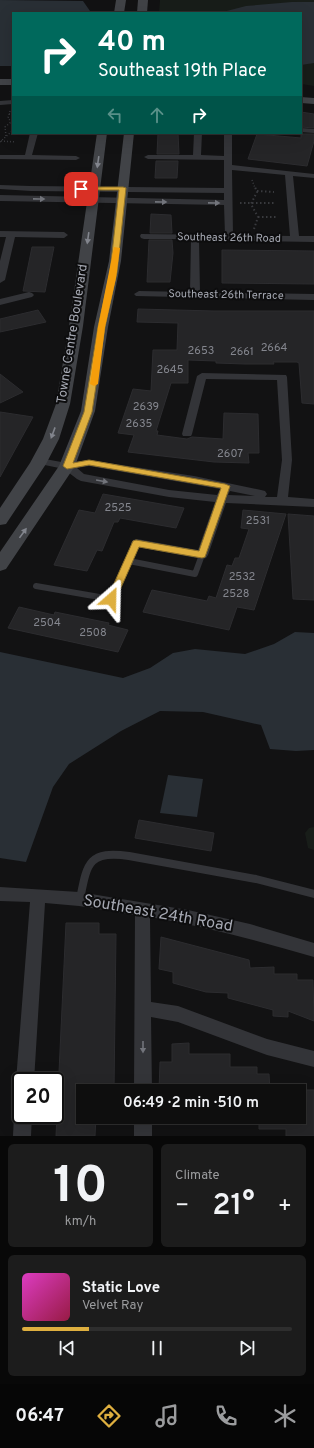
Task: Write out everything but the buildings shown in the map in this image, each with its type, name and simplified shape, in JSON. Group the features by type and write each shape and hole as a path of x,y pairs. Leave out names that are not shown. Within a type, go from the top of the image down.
{"street":[{"path":"119,12 121,0"},
{"path":"142,12 143,0"},
{"path":"0,82 12,82"},
{"path":"0,90 12,90"},
{"path":"302,92 314,93"},
{"path":"302,100 314,101"},
{"path":"0,103 12,104"},
{"path":"302,130 314,131"},
{"path":"28,157 34,134"},
{"name":"Towne Centre Boulevard","path":"0,520 28,480 51,439 63,404 76,326 102,134"},
{"name":"Towne Centre Boulevard","path":"0,565 67,466 88,412 101,327 113,272 129,134"},
{"path":"197,158 198,134"},
{"path":"228,134 229,238"},
{"path":"0,157 76,158"},
{"path":"148,157 197,158 314,176"},
{"path":"289,173 295,238"},
{"path":"1,187 7,189 34,188 94,194 122,194 200,203 229,203"},
{"path":"0,198 201,190 229,191"},
{"path":"200,203 201,190"},
{"path":"0,234 64,235"},
{"path":"0,280 11,234"},
{"name":"Southeast 26th Road","path":"144,236 314,239"},
{"path":"195,237 195,295"},
{"name":"Southeast 26th Terrace","path":"138,294 314,296"},
{"path":"0,302 29,295"},
{"path":"76,326 101,327"},
{"path":"187,434 202,376 282,377 287,460 282,500"},
{"path":"68,379 94,380"},
{"path":"39,461 67,466 89,463 225,486 282,500 314,503"},
{"path":"67,466 81,478 198,497 268,501 282,500"},
{"path":"136,543 202,555 225,486"},
{"name":"Southeast 24th Road","path":"0,894 79,899 223,924 314,950"},
{"path":"26,1072 38,897"},
{"path":"143,910 143,1084"},
{"path":"143,1008 178,1014 267,1047 314,1059"},
{"path":"22,1136 23,1124"},
{"path":"143,1124 143,1136"}],"lane":[{"path":"36,586 111,599 136,543"},
{"path":"129,561 195,574 202,555"},
{"path":"79,899 88,867 96,857 104,854 116,854 224,873 280,884 314,894"}],"path":[{"path":"0,128 4,128 11,122 8,118 12,104"},
{"path":"4,128 6,136"},
{"path":"0,142 12,131"},
{"path":"0,142 16,142"},
{"path":"252,177 257,191 252,203 258,217 254,229"},
{"path":"257,191 274,192"},
{"path":"240,203 275,203"},
{"path":"258,217 276,217"}],"shaded area":[{"path":"0,0 83,1 90,11 12,12 12,66 0,66"},
{"path":"160,0 314,0 314,86 302,84 302,12 159,12"},
{"path":"292,2 314,2 314,63 302,65 302,12 223,12 246,6"},
{"path":"295,632 314,633 314,750 296,751 270,749 261,725 203,712 160,711 121,731 69,764 53,787 26,862 0,858 0,652 123,678 150,668 173,653 195,649 245,654 274,644"},
{"path":"168,775 203,779 197,817 160,813"},
{"path":"314,827 314,850 308,848 305,833 309,828"}],"slow traffic":[{"path":"94,384 101,327 112,278 116,248"}],"route":[{"path":"81,189 123,188 115,261 101,327 88,412 67,466 89,463 225,486 202,555 136,543 111,599"}]}
